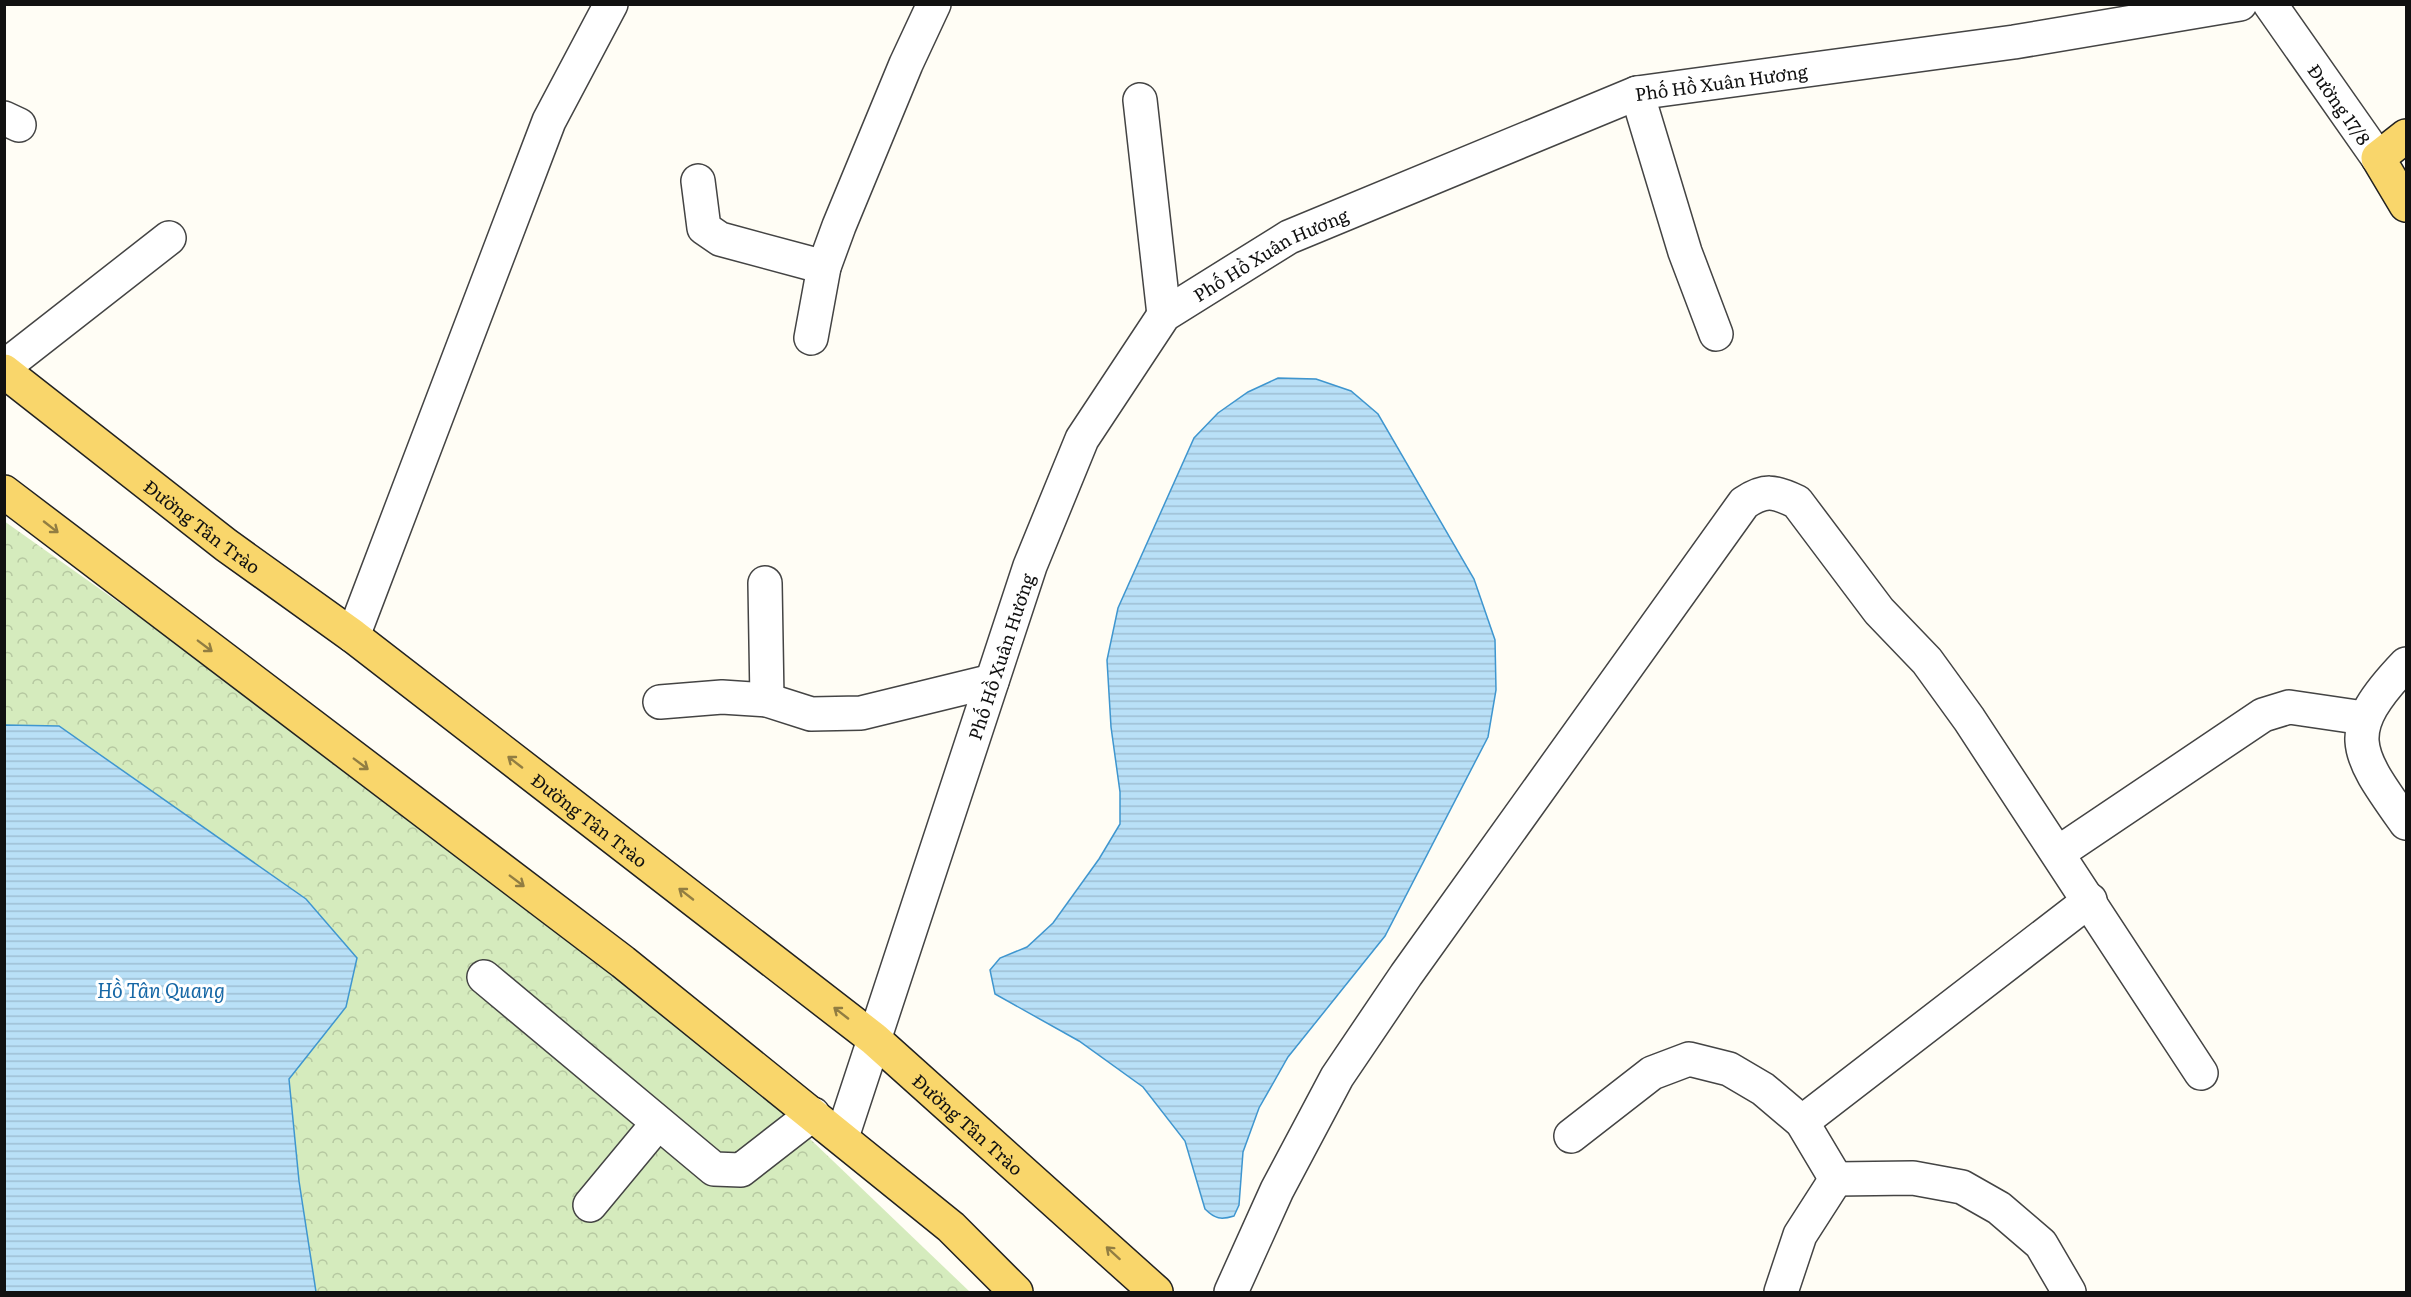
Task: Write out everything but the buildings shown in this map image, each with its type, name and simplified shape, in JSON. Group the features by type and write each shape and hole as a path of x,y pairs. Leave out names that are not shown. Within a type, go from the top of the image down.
{"main road":[{"path":"2378,158 2406,136"},
{"name":"Đường 17/8","path":"2378,158 2406,205"},
{"name":"Đường Tân Trào","path":"4,369 226,545 353,636 874,1039 1156,1293"},
{"path":"4,492 623,962 951,1227 1016,1293"}],"street":[{"path":"353,636 549,121 611,4"},
{"path":"811,338 824,267 906,64 934,4"},
{"name":"Phố Hồ Xuân Hương","path":"842,1137 1030,566 1082,439 1164,315 1289,237 1637,93 2014,42 2240,4"},
{"name":"Đường 17/8","path":"2270,4 2378,158"},
{"path":"1637,93 1684,252 1716,334"},
{"path":"1140,100 1164,315"},
{"path":"698,181 704,228 720,239 824,267"},
{"path":"4,369 169,238"},
{"path":"1230,1293 1277,1190 1337,1077 1406,975 1744,503 1759,493 1779,493 1797,502 1879,611 1928,661 2090,900 2201,1073"},
{"path":"765,583 767,700"},
{"path":"2406,664 2380,692 2364,718 2362,746 2370,772 2406,823"},
{"path":"660,702 722,697 767,700 811,714 861,713 992,681"},
{"path":"2058,853 2263,715 2289,707 2364,718"},
{"path":"1802,1122 2090,900"},
{"path":"484,977 714,1170 741,1170 813,1114"},
{"path":"1571,1136 1652,1073 1689,1059 1729,1070 1763,1089 1802,1122 1836,1179"},
{"path":"590,1205 658,1123"},
{"path":"1836,1179 1913,1178 1962,1187 1999,1208 2042,1244 2069,1293"},
{"path":"1781,1293 1800,1235 1836,1179"}],"green space":[{"path":"4,521 623,960 970,1292 5,1292"}],"water":[{"path":"1278,378 1316,379 1351,391 1378,414 1474,579 1495,640 1496,690 1488,737 1385,936 1288,1057 1259,1108 1243,1152 1239,1205 1234,1216 1222,1218 1215,1217 1205,1209 1185,1141 1143,1087 1079,1041 995,994 990,970 1000,958 1027,947 1053,923 1099,859 1120,824 1120,792 1111,727 1107,660 1118,608 1194,438 1218,413 1248,392"},
{"name":"Hồ Tân Quang","path":"5,725 59,726 306,899 357,958 346,1007 289,1079 299,1181 316,1292 5,1292"}]}
